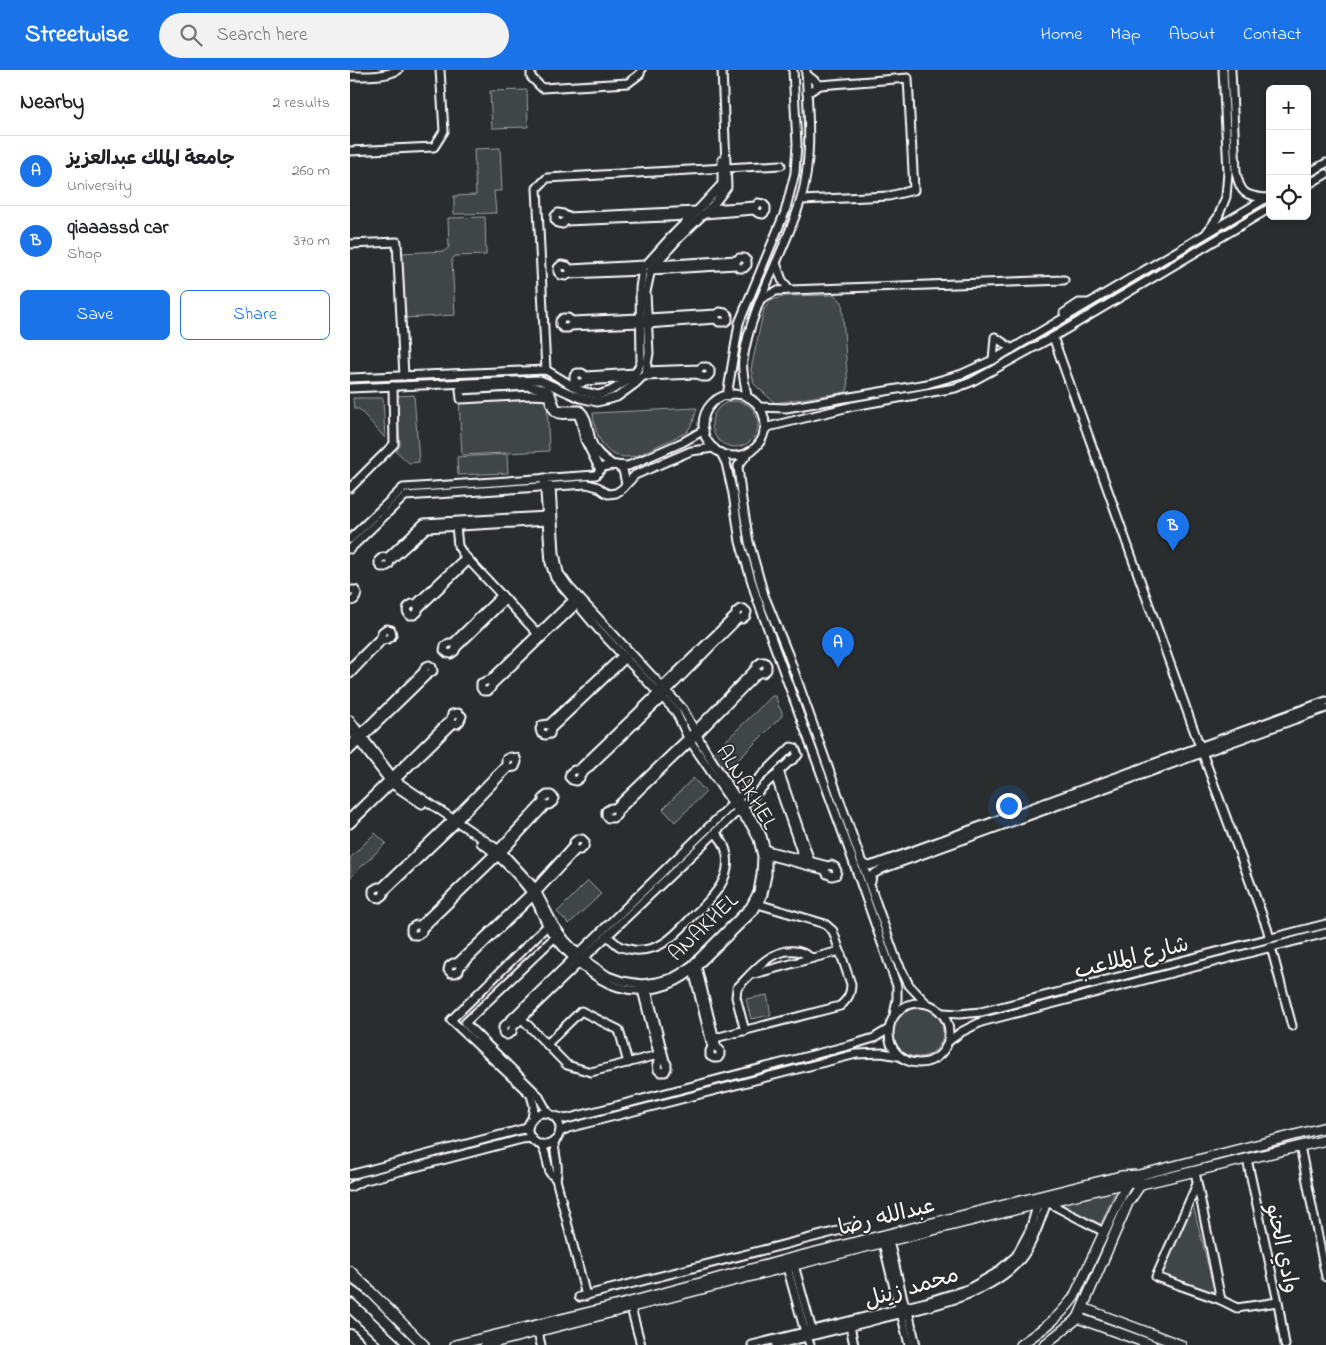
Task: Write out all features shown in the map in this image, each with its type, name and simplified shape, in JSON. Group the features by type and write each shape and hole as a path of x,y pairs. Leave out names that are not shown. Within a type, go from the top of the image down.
{"highway":[{"path":"350,1305 393,1345"},
{"path":"350,1336 359,1345"}],"main road":[{"path":"350,1276 368,1289"}],"street":[{"path":"350,76 380,75 398,70"},
{"path":"350,151 434,147 444,131 440,70"},
{"path":"531,70 532,77 542,88 628,83 640,74 641,70"},
{"path":"350,383 379,387 540,380 580,398 597,402 617,397 635,384 644,374 649,353 640,288 648,268 670,238 728,187 725,169 720,70"},
{"path":"726,396 739,323 785,212 795,173 797,144 793,70"},
{"path":"1204,235 1218,217 1226,197 1228,172 1223,70"},
{"path":"1231,70 1238,183 1243,191 1251,196 1266,197"},
{"path":"747,397 742,362 761,299 801,200 807,173 806,72"},
{"path":"806,72 820,85"},
{"path":"801,200 889,196 914,190 908,78 820,85 807,93"},
{"path":"1226,129 1234,128"},
{"path":"1311,172 1326,163"},
{"path":"546,370 537,188 547,178 781,165"},
{"path":"648,268 679,238 701,212 722,184 725,169"},
{"path":"1311,183 1326,174"},
{"path":"759,407 786,408 792,405 927,384 962,374 993,360 1266,198"},
{"path":"701,212 567,216 558,213 555,216 555,220 563,224 565,221 701,212 756,206 758,203 766,207 766,211 763,214 754,210 701,212"},
{"path":"926,1003 909,985 896,959 788,654 764,595 748,542 738,466 748,453 759,444 768,427 796,423 853,406 955,388 971,382 1053,337 1266,210"},
{"path":"350,244 397,242 404,376"},
{"path":"648,268 570,269 562,265 558,268 558,272 566,276 569,274 648,268 737,260 740,258 744,258 747,261 747,265 744,268 739,268 736,265 648,268"},
{"path":"776,263 782,280 790,290"},
{"path":"761,299 776,291 790,290 1064,280"},
{"path":"644,321 572,321 568,318 563,318 560,321 560,325 563,328 568,328 570,326 644,321 717,314 720,312 728,315 728,320 725,322 720,322 716,319 644,321"},
{"path":"350,383 382,376 546,370 581,391 598,395 610,391 634,375 641,362 644,321"},
{"path":"993,360 995,337 1012,349"},
{"path":"1053,337 1270,939"},
{"path":"702,367 707,367 710,370 710,374 707,377 702,377 698,374 644,374 700,369 702,367"},
{"path":"577,373 582,373 586,376 634,375 584,381 582,383 577,383 574,380 574,376 577,373"},
{"path":"379,387 366,382 366,380 382,376"},
{"path":"350,482 390,443 391,386"},
{"path":"350,488 394,444 391,386"},
{"path":"598,472 585,440 578,414 560,415 555,413 548,396 461,398 460,390 527,386 546,390 552,394 558,410 580,410 584,414 592,444 600,456 623,470 626,484"},
{"path":"748,453 734,456 721,453 714,448 707,440 704,430 705,415 708,409 713,403 726,396 747,397 759,407 763,414 764,432"},
{"path":"792,405 796,423"},
{"path":"598,487 596,480 598,472 603,467 615,465 628,466 683,442 704,430"},
{"path":"350,549 405,496 587,484 598,487 608,494 616,493 622,490 635,476 691,451 714,448"},
{"path":"721,453 726,463 733,494 740,542 756,596 897,986 897,999 889,1029 889,1039 899,1056"},
{"path":"350,539 403,488 581,476 598,472"},
{"path":"544,478 548,488 547,518 550,563 555,578 625,656 663,692 676,712 689,740 735,802"},
{"name":"ALNAKHEL","path":"350,730 360,738 392,780 498,853 524,884 534,892 548,926 555,937 603,981 617,987 632,990 644,990 672,984 695,969 754,911 763,894 767,875 766,852 762,836 755,823 735,802 695,734 683,709 663,692 559,573 548,488"},
{"path":"547,518 426,528 390,561 389,565 381,567 379,564 379,560 388,557 424,523 547,518"},
{"path":"456,526 458,546 467,559 538,634"},
{"path":"467,559 418,609 418,612 414,615 409,615 407,612 408,607 416,604 467,559"},
{"path":"350,590 354,590 357,593 355,600 350,601"},
{"path":"504,597 455,651 451,654 444,650 445,646 453,643 504,597"},
{"path":"575,602 492,685 492,688 488,691 483,691 481,684 486,680 490,680 575,602"},
{"path":"663,692 578,770 570,773 569,777 576,781 580,778 581,775 663,692 736,615 736,612 744,609 747,612 746,616 738,620 663,692"},
{"path":"350,668 381,637 382,632 386,629 391,630 391,638 384,639 350,674"},
{"path":"625,656 551,729 550,734 545,735 541,733 542,725 549,724 625,656"},
{"path":"689,740 615,808 606,810 608,818 613,818 617,815 617,812 758,673 763,673 767,670 765,662 757,665 695,734"},
{"path":"350,744 360,738 433,671 432,667 429,665 425,667 423,672 360,738 350,750"},
{"path":"870,885 872,875 882,869 1202,750 1326,701"},
{"path":"862,863 869,866 879,863 1326,708"},
{"path":"350,818 392,780 454,723 457,724 462,719 460,714 452,714 451,719 392,780 350,824"},
{"path":"350,720 360,738"},
{"path":"777,773 607,936 579,959 503,1027 503,1033 507,1035 512,1032 513,1027 522,1019 579,959 735,802 788,750 792,747 796,748 798,755 777,773"},
{"path":"510,757 516,758 515,767 508,768 384,892 384,895 380,898 375,897 373,894 374,890 382,887 453,822 506,765 506,760 510,757"},
{"path":"777,773 807,861"},
{"path":"498,853 420,924 412,928 411,932 413,935 418,935 422,932 422,929 498,853 546,805 553,802 554,798 551,795 543,798 543,802 498,853"},
{"name":"ANAKHEL","path":"534,892 554,925 579,959 608,976 630,983 642,984 657,982 681,973 692,965 750,907 758,892 762,856 758,839 741,808"},
{"path":"607,936 620,946 641,950 664,944 673,937 714,896 722,885 726,874 727,859 724,845 715,832"},
{"path":"582,839 585,842 584,847 576,850 460,967 459,971 451,973 448,970 449,966 453,963 458,963 534,892 574,845 574,842 582,839"},
{"path":"766,852 828,866 831,865 837,871 836,875 832,876 827,874 825,870 766,852"},
{"path":"715,1038 840,1006 851,993 851,984 833,931 825,924 758,904"},
{"name":"شارع الملاعب","path":"943,1013 981,1012 1326,924"},
{"path":"548,926 451,1020 531,1095 534,1106 529,1132 532,1138 541,1144 550,1173 556,1179"},
{"name":"شارع الملاعب","path":"949,1041 961,1032 981,1022 1326,933"},
{"path":"555,937 466,1023 538,1095 560,1125 560,1132"},
{"path":"1271,947 1292,1026"},
{"path":"745,1031 736,993 737,988 772,955 793,950 813,958"},
{"path":"751,974 840,951"},
{"path":"695,969 717,1048 720,1050 718,1058 710,1056 712,1047 695,969"},
{"path":"644,990 667,1064 665,1072 658,1070 657,1064 660,1061 644,990"},
{"path":"541,1144 548,1144 554,1141 560,1132 568,1128 856,1054 882,1053 899,1056 918,1064 938,1058 945,1050 949,1041 950,1031 943,1013 936,1007 917,1002 908,1004 894,1016"},
{"path":"547,1044 581,1011 620,1030 628,1062"},
{"path":"522,1019 567,1065 591,1072 658,1055"},
{"path":"350,1176 523,1129 538,1114 566,1119 851,1046 874,1038 889,1029"},
{"name":"عبدالله رضا","path":"1140,1179 1326,1127"},
{"path":"350,1187 362,1181 532,1138"},
{"name":"عبدالله رضا","path":"455,1345 623,1304 792,1258 1124,1179 1140,1179 1195,1172 1326,1140"},
{"path":"554,1141 558,1172 556,1179 582,1296 857,1226"},
{"path":"1300,1146 1326,1277"},
{"name":"وادي الحنو","path":"1247,1160 1278,1302 1285,1345"},
{"path":"1195,1172 1221,1300"},
{"path":"1020,1345 1049,1325 1063,1312 1074,1297 1104,1232 1124,1179"},
{"name":"عبدالله رضا","path":"485,1345 1043,1202 1124,1179"},
{"path":"1044,1345 1052,1341 1078,1318 1140,1179"},
{"path":"1197,1184 1156,1277 1221,1300 1237,1308 1278,1302"},
{"path":"1043,1202 1104,1232"},
{"name":"محمد زينل","path":"752,1345 850,1326 968,1289 996,1274 1016,1256 1043,1202"},
{"path":"886,1242 903,1310 909,1345"},
{"path":"791,1266 810,1334 810,1345"},
{"path":"350,1271 424,1345"},
{"path":"631,1308 641,1345"},
{"path":"1083,1308 1181,1345"},
{"path":"903,1310 916,1345"},
{"name":"محمد زينل","path":"776,1345 810,1334 903,1310"},
{"path":"1078,1318 1152,1345"},
{"path":"850,1326 854,1345"},
{"path":"538,1332 541,1345"}],"shaded area":[{"path":"527,90 528,127 492,128 490,91"},
{"path":"500,148 502,191 494,191 496,213 454,214 454,196 476,195 474,149"},
{"path":"485,217 486,255 455,256 452,260 455,315 405,318 402,253 445,251 449,247 448,218"},
{"path":"835,295 842,302 848,388 846,392 775,403 754,384 751,369 764,309 772,300 787,296"},
{"path":"414,395 419,462 409,463 396,451 400,446 397,396"},
{"path":"547,397 549,451 462,455 459,401"},
{"path":"353,398 383,398 385,438 359,409 354,409"},
{"path":"740,401 744,402 754,411 757,415 757,433 748,443 740,447 730,447 722,443 713,433 712,419 716,411 726,402"},
{"path":"697,408 693,422 687,432 636,456 626,457 610,453 605,448 597,433 593,415 593,413"},
{"path":"507,454 508,473 458,475 457,457"},
{"path":"772,696 776,696 782,716 724,774 713,753"},
{"path":"693,778 706,792 675,822 663,809"},
{"path":"375,833 386,843 350,878 350,858"},
{"path":"588,881 601,894 569,924 557,912"},
{"path":"767,995 771,1015 751,1019 746,999"},
{"path":"918,1007 927,1009 938,1018 943,1032 941,1041 932,1052 918,1057 909,1055 898,1046 893,1032 895,1023 904,1012"},
{"path":"1111,1190 1114,1191 1114,1194 1101,1224 1058,1204 1060,1202"},
{"path":"1193,1205 1215,1293 1162,1275"}],"place":[{"name":"qiaaassd car","path":"1173,551"},
{"name":"جامعة الملك عبدالعزيز","path":"838,668"}]}
